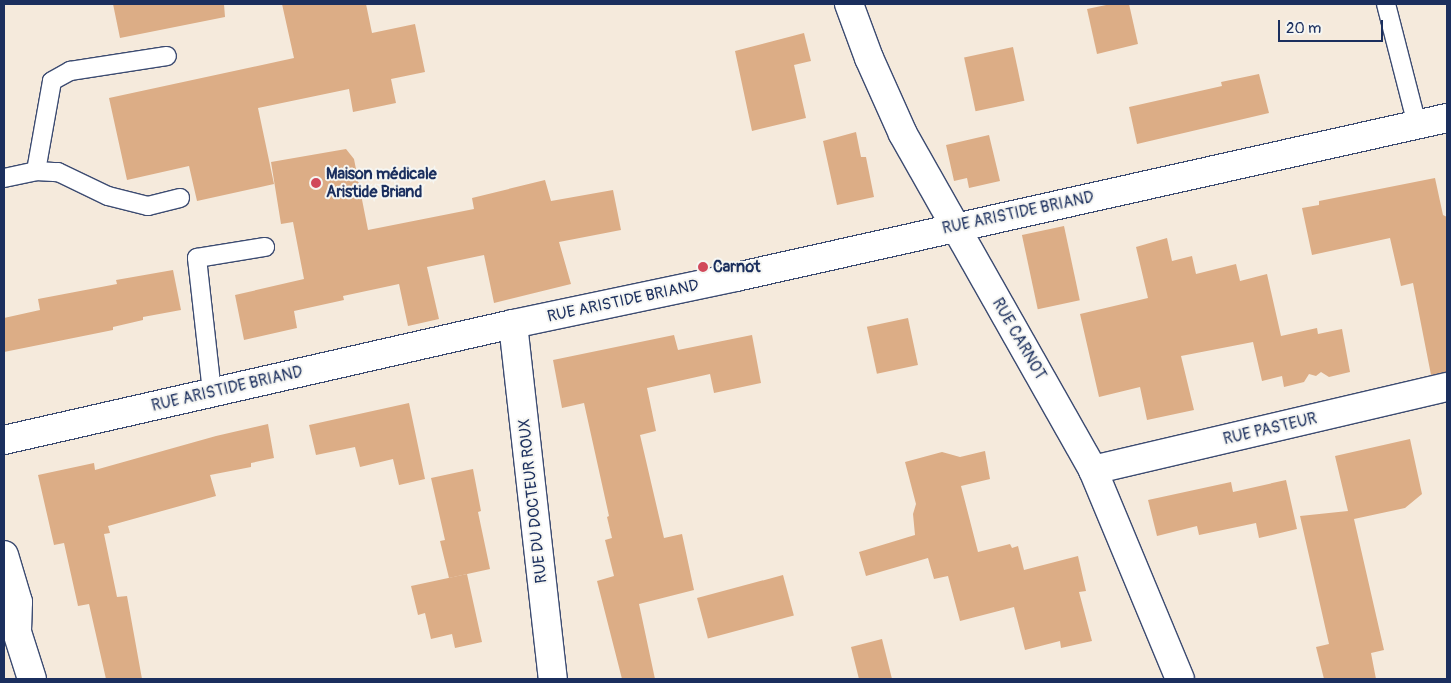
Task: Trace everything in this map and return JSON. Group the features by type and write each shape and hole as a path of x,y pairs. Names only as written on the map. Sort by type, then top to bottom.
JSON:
{"street":[{"name":"RUE CARNOT","path":"848,4 868,58 903,134 1093,470 1180,679"},
{"name":"RUE ARISTIDE BRIAND","path":"4,440 513,324 736,277 1447,118"},
{"name":"RUE DU DOCTEUR ROUX","path":"513,324 553,679"},
{"name":"RUE PASTEUR","path":"1093,470 1447,387"},
{"path":"4,555 18,602 17,632 32,679"}],"lane":[{"path":"1386,4 1417,125"},
{"path":"36,171 52,81 70,71 167,56"},
{"path":"4,178 36,171 58,172 108,196 148,206 180,198"},
{"path":"212,392 197,258 265,248"}],"building":[{"path":"113,4 224,4 225,17 120,38"},
{"path":"282,4 366,4 372,33 415,24 425,72 391,79 396,103 353,112 349,89 258,108 274,184 197,201 189,166 127,180 109,98 294,58"},
{"path":"1111,4 1129,4 1138,44 1097,54 1087,9"},
{"path":"804,33 811,61 794,65 806,118 752,131 735,51"},
{"path":"1013,47 1024,101 976,111 964,57"},
{"path":"1259,74 1269,113 1137,144 1129,107 1222,86 1221,82"},
{"path":"856,132 861,157 866,157 874,197 837,205 823,141"},
{"path":"989,135 1000,181 969,188 967,178 954,181 946,145"},
{"path":"346,149 354,159 368,230 474,209 472,198 545,180 551,201 613,190 621,230 559,242 571,284 494,303 484,255 427,267 439,319 408,326 399,284 343,296 344,300 294,311 297,328 244,340 235,295 304,279 293,222 281,224 271,162"},
{"path":"1435,178 1443,215 1447,217 1447,372 1431,375 1413,283 1401,286 1390,238 1312,255 1302,208 1319,205 1319,201"},
{"path":"1064,226 1080,300 1038,309 1022,235"},
{"path":"1167,238 1172,261 1192,256 1196,274 1236,264 1240,281 1267,274 1281,336 1317,328 1318,334 1342,329 1350,372 1329,377 1321,372 1316,376 1309,374 1304,382 1284,387 1282,376 1262,381 1253,342 1181,356 1194,410 1147,420 1140,387 1099,397 1080,314 1148,298 1136,247"},
{"path":"173,270 181,310 143,317 143,320 113,327 113,330 4,352 4,318 40,310 38,299 117,284 116,280"},
{"path":"908,318 918,365 877,374 867,327"},
{"path":"674,335 678,350 752,335 761,383 714,393 710,374 647,388 656,431 640,435 664,538 682,534 694,590 639,604 655,679 622,679 597,581 614,576 605,540 612,538 607,517 609,516 584,403 562,408 553,360"},
{"path":"409,403 425,479 399,485 393,459 360,467 355,447 316,455 309,425"},
{"path":"268,424 274,458 251,463 251,467 210,475 216,496 108,526 110,533 104,534 117,597 127,596 142,679 106,679 89,604 78,606 64,543 54,545 38,475 94,463 95,470 216,436"},
{"path":"1410,439 1422,494 1405,508 1354,519 1384,650 1371,653 1376,679 1324,679 1316,647 1329,644 1300,516 1348,511 1335,456"},
{"path":"985,451 990,479 961,486 978,552 1010,544 1012,548 1018,546 1024,570 1078,556 1086,591 1079,592 1092,641 1061,648 1060,641 1025,650 1014,607 960,621 948,576 934,579 928,558 866,576 859,552 915,535 913,514 916,504 905,462 942,452 960,457"},
{"path":"473,469 481,511 478,512 490,569 449,578 440,541 445,540 431,478"},
{"path":"1286,480 1297,529 1259,538 1256,523 1199,535 1197,526 1157,536 1148,500 1231,482 1233,492"},
{"path":"467,574 482,642 455,648 452,634 431,639 425,613 418,615 411,586"},
{"path":"783,575 794,616 708,639 697,598"},
{"path":"882,639 892,679 859,679 851,647"}],"place":[{"name":"Maison médicale Aristide Briand","path":"316,183"},
{"name":"Carnot","path":"703,267"}]}
